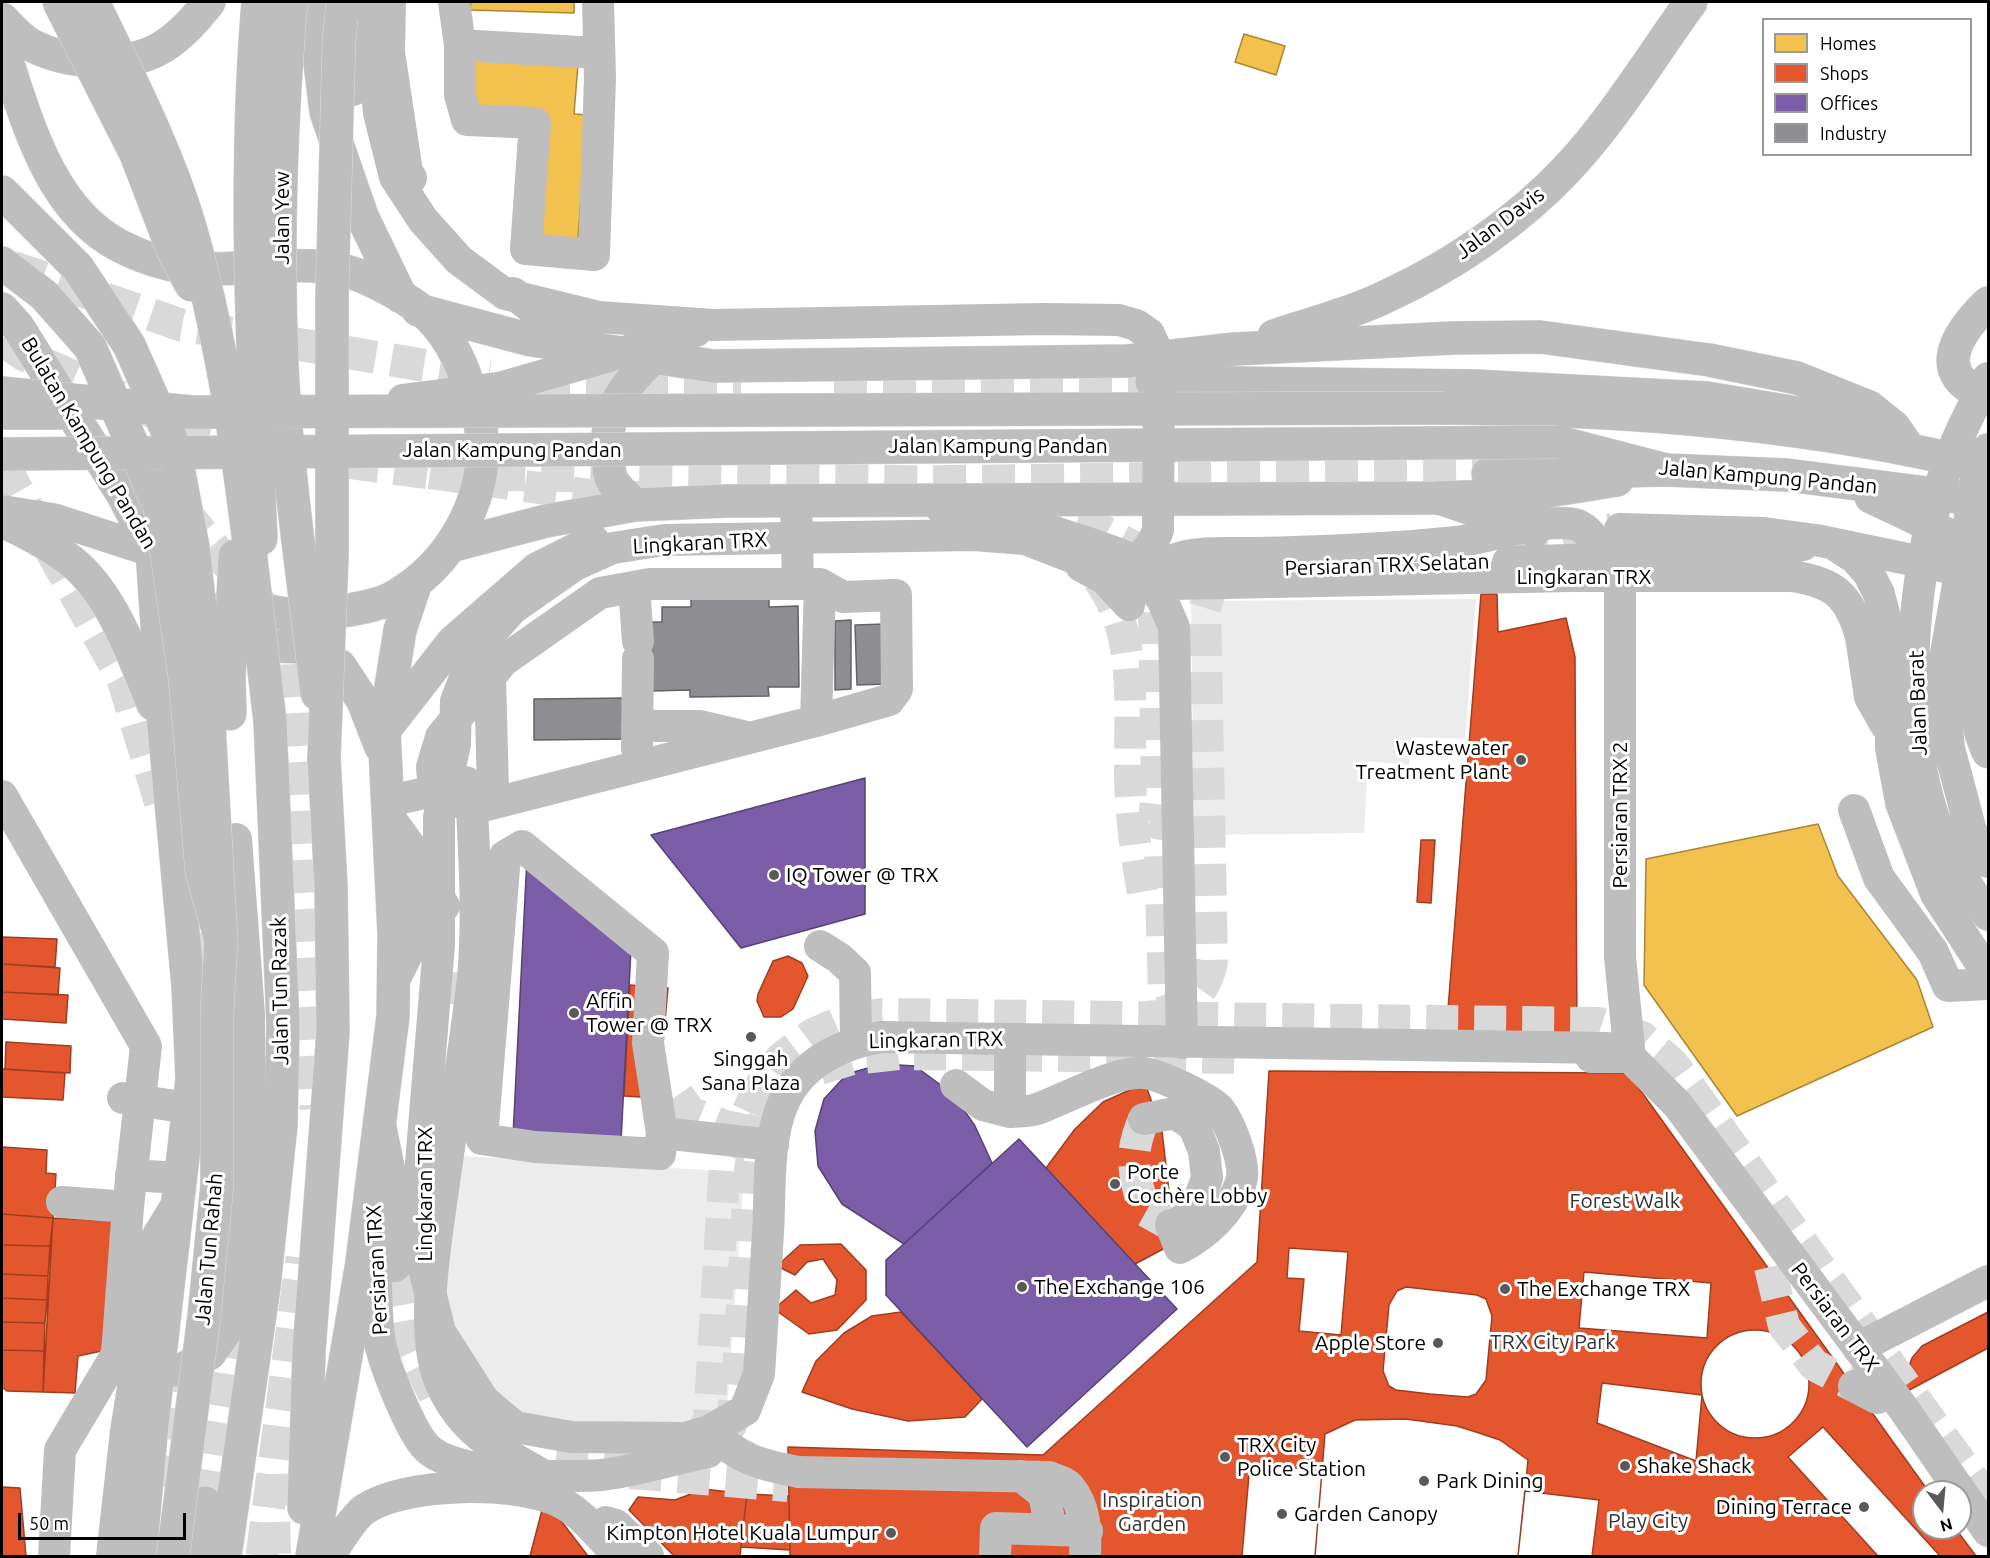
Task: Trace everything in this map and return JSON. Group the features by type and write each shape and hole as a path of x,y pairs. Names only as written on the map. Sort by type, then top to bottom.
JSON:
{"main road":[{"path":"59,2 136,154 172,249 214,326"},
{"path":"93,2 168,164 190,226 214,326 239,461 270,720"},
{"name":"Jalan Yew","path":"256,421 249,248 249,149 258,2"},
{"name":"Jalan Yew","path":"291,2 280,213 282,364 296,423"},
{"path":"321,2 318,47 326,112 362,216 410,304 531,340 714,366 1105,361 1235,349 1453,338 1540,338 1709,360 1797,378 1869,407 1894,428 1909,450"},
{"path":"324,758 332,557 332,296 343,2"},
{"name":"Jalan Davis","path":"1235,349 1389,296 1480,242 1531,204 1567,169 1593,138 1691,2"},
{"path":"2,19 32,46 69,59 109,62 158,50 200,9"},
{"name":"Bulatan Kampung Pandan","path":"2,46 26,117 54,183 90,224 120,246 155,260 190,268 324,266 367,278 435,322 456,354 466,377 481,429 482,460 470,513 450,546 415,585 385,601 353,609 290,615 214,599 152,551 123,495 18,327 2,309"},
{"path":"2,192 78,268 129,345 174,446 229,680"},
{"path":"2,210 78,268"},
{"path":"2,263 44,295 90,347 160,508 185,678 202,873 221,940"},
{"path":"1989,303 1966,325 1954,348 1956,372 1968,389 1989,396"},
{"path":"635,505 614,484 609,474 607,443 610,415 619,394 652,359"},
{"path":"1152,382 1475,386 1707,398 1863,424 1909,450"},
{"path":"2,393 191,412"},
{"name":"Jalan Kampung Pandan","path":"2,413 191,412 296,423 1444,408 1525,409 1703,422 1860,440 1909,450 1984,484"},
{"name":"Jalan Tun Razak","path":"225,1557 264,1287 281,1125 283,1025 256,421"},
{"path":"296,423 324,758 331,886 333,1032 309,1351 302,1557"},
{"name":"Jalan Kampung Pandan","path":"2,454 1558,442 1665,470 1984,484"},
{"path":"174,446 194,547 205,652 221,940"},
{"path":"221,940 236,839 229,680 239,461"},
{"path":"450,546 546,521 635,505 727,501 1437,498 1554,492 1665,470"},
{"path":"1488,474 1665,470"},
{"path":"1787,475 1871,496 1989,531"},
{"path":"1984,484 1970,676 1981,733 1989,752"},
{"path":"1871,496 1945,533 1970,548 1989,564"},
{"path":"384,742 453,642 537,569 603,536 727,501"},
{"path":"2,521 34,536 78,567 110,608 165,742"},
{"path":"140,1557 152,1424 192,1079 189,1002 165,742 152,551"},
{"path":"312,1557 360,1274 393,1016 389,809 384,742 400,630 415,585"},
{"path":"165,742 198,666 233,645 305,647 340,666 363,701 384,742"},
{"name":"Jalan Tun Rahah","path":"173,1557 217,1185 218,1013 221,940"},
{"path":"197,1557 205,1503"}],"street":[{"path":"347,177 358,2"},
{"path":"375,2 374,63 379,113 395,177 423,220 459,260 505,294 599,317 713,325 1044,319 1119,320 1136,325 1149,334 1156,349 1159,370 1158,530 1152,547 1138,559 1118,563 1094,560 1025,539"},
{"path":"390,2 389,52 406,171 453,238 518,298 559,330 608,352"},
{"path":"454,2 460,45 460,95 467,120 535,123 526,249 594,255 600,78 597,53 598,2"},
{"path":"460,45 597,53"},
{"path":"353,92 389,52"},
{"path":"296,423 499,388 713,325"},
{"name":"Jalan Barat","path":"1989,378 1965,421 1943,477 1931,529 1917,612 1914,675 1916,743 1929,804 1951,857 1989,915"},
{"name":"Jalan Barat","path":"1989,449 1984,484 1942,676 1949,748 1971,831 1989,862"},
{"path":"1437,498 1581,547 1650,555 1760,555 1824,542 1855,558 1869,574 1886,617 1891,641 1891,733 1901,803 1936,894 1989,974"},
{"path":"851,500 996,533 1069,558 1105,579 1165,589 1252,553 1447,542 1549,525 1575,524 1589,533 1598,544 1592,566 1572,576"},
{"path":"796,501 809,584 816,721"},
{"path":"2,511 53,519 152,551"},
{"path":"1620,529 1764,533 1824,542 1946,567 1989,588"},
{"name":"Lingkaran TRX","path":"1610,1054 881,1037 856,1042 831,1053 807,1070 793,1086 782,1105 773,1145 759,1374 745,1410 709,1431 685,1438 571,1437 516,1427 484,1401 440,1332 423,1264 420,1175 439,945 439,817 455,744 456,701 468,670 487,637 512,609 575,565 613,549 664,540 973,535 1025,539 1116,574 1165,589 1572,576 1791,576 1814,579 1833,587 1846,600 1856,619 1870,697 1891,733"},
{"path":"1620,572 1625,563 1650,555"},
{"name":"Persiaran TRX Selatan","path":"1165,589 1598,559 1611,564 1620,572"},
{"name":"Persiaran TRX 2","path":"1610,1054 1620,957 1620,572"},
{"path":"434,791 432,767 441,737 503,661 600,593 650,584 809,584 843,597 896,595 897,689 889,700 816,721 483,806 457,802 434,791 389,809 455,928 455,957"},
{"path":"634,587 638,650 637,766"},
{"path":"1165,589 1182,1043"},
{"path":"490,677 493,790 496,802"},
{"path":"637,726 700,726 750,738"},
{"path":"455,744 472,810 476,878 473,976 432,1261 430,1336 441,1384 467,1426 506,1455 545,1476"},
{"path":"2,796 146,1046 128,1207 117,1354 60,1450 54,1557"},
{"path":"1854,810 1879,878 1933,951 1948,986 1989,984"},
{"path":"178,1371 210,1354 231,1324 250,1113 249,1014 236,839"},
{"path":"522,846 653,953 648,1043 662,1133 660,1154 482,1139 505,856 522,846"},
{"path":"393,980 418,933 417,856"},
{"path":"1933,951 1936,894"},
{"path":"820,946 839,958 855,973 856,1042"},
{"path":"189,1002 204,1043"},
{"path":"1010,1040 1010,1112"},
{"name":"Persiaran TRX","path":"1610,1054 1678,1105 1904,1408 1989,1531"},
{"path":"956,1085 983,1105 1010,1112 1035,1110 1100,1083 1142,1073 1160,1076 1218,1109 1238,1148 1242,1180 1227,1209 1201,1236 1180,1248 1172,1226 1195,1210 1207,1178 1204,1151 1194,1126 1175,1113 1144,1119"},
{"path":"140,1098 188,1108"},
{"name":"Persiaran TRX","path":"1678,1105 1765,1255 1866,1392 1937,1480"},
{"path":"380,1122 395,1198 395,1274"},
{"path":"662,1133 773,1145"},
{"path":"112,1557 126,1431 157,1237 180,1189 133,1163"},
{"path":"234,1170 238,1228"},
{"name":"Persiaran TRX","path":"373,1176 379,1339 411,1425 426,1448 450,1460 484,1469 545,1476 603,1474 708,1452 661,1474 607,1492 569,1508"},
{"path":"62,1202 128,1207"},
{"path":"1858,1348 1989,1281"},
{"path":"430,1336 455,1383 475,1412"},
{"path":"709,1431 733,1452 761,1466 799,1472 1049,1477 1069,1486 1080,1507 1086,1544 1043,1529 996,1528 995,1557"},
{"path":"1021,1476 1044,1494 1048,1514 1043,1529"},
{"path":"329,1557 364,1509 408,1492 472,1487 526,1491 616,1525 648,1557"},
{"path":"569,1508 619,1557"},
{"path":"1972,1529 1989,1554"}],"shaded area":[{"path":"1476,599 1465,739 1411,737 1409,765 1368,761 1364,833 1194,835 1191,601"},
{"path":"462,1156 724,1171 743,1191 727,1408 697,1426 524,1420 475,1375 443,1320 440,1263"}],"building: Homes":[{"path":"471,2 574,2 574,13 470,10"},
{"path":"1244,34 1285,46 1276,75 1235,62"},
{"path":"473,57 578,64 574,114 587,115 578,239 533,236 542,111 469,106"},
{"path":"1818,824 1838,876 1917,980 1933,1027 1737,1116 1644,985 1646,859"},
{"name":"Kimpton Hotel Kuala Lumpur","path":"792,1486 989,1486 990,1556 792,1556"}],"building: Shops":[{"name":"Wastewater Treatment Plant","path":"1481,594 1497,594 1498,632 1566,618 1575,657 1577,1036 1446,1034"},
{"path":"1421,840 1435,840 1431,903 1417,902"},
{"path":"2,937 57,939 55,967 2,964"},
{"path":"788,956 802,963 808,976 793,1009 781,1017 764,1017 757,1001 758,994 773,961"},
{"path":"2,964 60,968 58,995 2,992"},
{"path":"630,985 668,988 658,1098 624,1096"},
{"path":"2,992 68,995 66,1023 2,1019"},
{"path":"6,1042 71,1046 70,1073 5,1069"},
{"path":"2,1069 65,1073 63,1100 2,1097"},
{"name":"TRX City Park","path":"1269,1071 1628,1073 1920,1480 1912,1480 1912,1540 1964,1540 1976,1556 790,1556 788,1447 1043,1455 1257,1262"},
{"name":"Porte Cochère Lobby","path":"1145,1083 1162,1131 1170,1200 1167,1247 1135,1264 1046,1168 1075,1129 1103,1102"},
{"path":"2,1147 47,1150 46,1173 56,1174 53,1218 2,1214"},
{"path":"2,1214 53,1218 50,1246 2,1245"},
{"path":"53,1218 117,1221 111,1349 78,1356 75,1393 43,1392"},
{"path":"841,1244 866,1270 866,1300 837,1330 809,1334 774,1309 796,1290 811,1303 835,1295 837,1280 823,1259 807,1262 795,1275 777,1266 800,1245"},
{"path":"2,1245 50,1246 48,1276 2,1274"},
{"path":"1289,1248 1348,1252 1341,1335 1299,1331 1304,1279 1287,1278"},
{"path":"1584,1272 1711,1283 1707,1338 1579,1328"},
{"path":"2,1274 48,1276 47,1300 2,1298"},
{"path":"1406,1287 1477,1295 1486,1299 1492,1316 1486,1380 1476,1394 1468,1397 1430,1394 1396,1390 1389,1386 1383,1371 1389,1305 1397,1291"},
{"path":"2,1298 47,1300 45,1323 2,1322"},
{"path":"901,1312 982,1399 965,1417 908,1421 852,1409 802,1392 816,1361 844,1333 872,1316"},
{"path":"1988,1312 1988,1348 1870,1411 1860,1398 1907,1372 1912,1358 1922,1346"},
{"path":"2,1322 45,1323 44,1351 2,1350"},
{"path":"1755,1330 1776,1334 1793,1346 1805,1363 1809,1384 1805,1405 1793,1422 1776,1434 1755,1438 1734,1434 1717,1422 1705,1405 1701,1384 1705,1363 1717,1346 1734,1334"},
{"path":"2,1350 44,1351 43,1392 7,1391 2,1387"},
{"path":"1602,1383 1702,1395 1696,1461 1597,1423"},
{"name":"Park Dining","path":"1406,1419 1457,1426 1500,1440 1528,1460 1518,1556 1315,1556 1325,1434 1355,1420"},
{"name":"Dining Terrace","path":"1823,1427 1912,1525 1912,1540 1925,1540 1940,1556 1878,1556 1788,1457"},
{"name":"Garden Canopy","path":"1250,1463 1322,1471 1315,1556 1242,1556"},
{"path":"2,1487 20,1488 26,1556 2,1556"},
{"path":"704,1489 747,1494 740,1556 674,1556 629,1510 638,1497 675,1500"},
{"path":"1525,1491 1599,1500 1592,1556 1518,1556"},
{"path":"747,1494 789,1496 790,1550 741,1547"},
{"path":"542,1510 555,1513 588,1556 530,1556"}],"building: Offices":[{"name":"IQ Tower @ TRX","path":"865,778 865,914 741,948 651,835"},
{"name":"Affin Tower @ TRX","path":"527,858 631,949 621,1141 513,1136"},
{"path":"882,1064 915,1066 953,1094 975,1126 992,1163 904,1244 842,1204 818,1166 815,1131 824,1099 847,1074"},
{"name":"The Exchange 106","path":"1019,1139 1177,1309 1027,1447 886,1295 886,1260"}],"building: Industry":[{"path":"691,598 769,598 769,607 798,606 799,687 768,687 769,696 690,697 690,690 652,691 629,641 651,622 662,622 662,607 691,607"},
{"path":"851,620 851,689 835,690 835,621"},
{"path":"885,624 887,684 857,685 855,625"},
{"path":"629,698 629,739 534,740 534,699"}],"tunnel":[{"path":"12,267 181,325 489,376"},
{"path":"2,340 26,356 199,432 260,446"},
{"path":"537,381 741,380"},
{"path":"834,380 1152,382"},
{"path":"346,462 430,473 921,482 1488,474"},
{"path":"2,463 123,679 165,817"},
{"path":"430,473 597,496 639,497"},
{"path":"181,508 291,640 316,1109"},
{"path":"1030,513 1092,525 1146,553"},
{"path":"1516,549 1548,547 1584,535 1613,529"},
{"path":"1160,1013 1180,1006 1195,996 1201,990 1212,962 1205,608 1212,586 1234,569"},
{"path":"1098,579 1112,603 1122,629 1127,657 1130,685 1132,813 1145,905"},
{"path":"1154,612 1157,790 1154,821"},
{"path":"1165,1032 1160,850 1172,795"},
{"path":"186,886 231,1033 241,1091"},
{"path":"451,1004 455,957"},
{"path":"557,1448 639,1456 691,1444 709,1422 725,1162 757,1091 781,1058 813,1034 848,1019 882,1014 1599,1023 1642,1037 1673,1064 1988,1500"},
{"path":"820,1069 852,1059 900,1054 1245,1058"},
{"path":"678,1095 690,1112 725,1126 758,1133"},
{"path":"726,1431 731,1425 738,1373 750,1170 754,1144 764,1119"},
{"path":"1144,1119 1134,1154 1135,1175 1140,1197 1144,1210 1171,1225"},
{"path":"262,1556 302,1258"},
{"path":"1770,1267 1784,1326 1814,1365 1854,1386"},
{"path":"395,1274 407,1339 438,1403"},
{"path":"205,1503 236,1312"},
{"path":"162,1487 170,1410 178,1371"},
{"path":"630,1473 788,1486"},
{"path":"273,1474 275,1556"}],"place":[{"name":"Wastewater Treatment Plant","path":"1521,760"},
{"name":"IQ Tower @ TRX","path":"774,875"},
{"name":"Affin Tower @ TRX","path":"574,1013"},
{"name":"Singgah Sana Plaza","path":"751,1037"},
{"name":"Porte Cochère Lobby","path":"1115,1184"},
{"name":"The Exchange 106","path":"1022,1287"},
{"name":"The Exchange TRX","path":"1505,1289"},
{"name":"Apple Store","path":"1438,1343"},
{"name":"TRX City Police Station","path":"1225,1457"},
{"name":"Shake Shack","path":"1625,1466"},
{"name":"Park Dining","path":"1424,1481"},
{"name":"Dining Terrace","path":"1864,1507"},
{"name":"Garden Canopy","path":"1282,1514"},
{"name":"Kimpton Hotel Kuala Lumpur","path":"891,1533"}],"park label":[{"name":"Forest Walk","path":"1625,1201"},
{"name":"Inspiration Garden","path":"1152,1512"},
{"name":"Play City","path":"1648,1521"}]}
